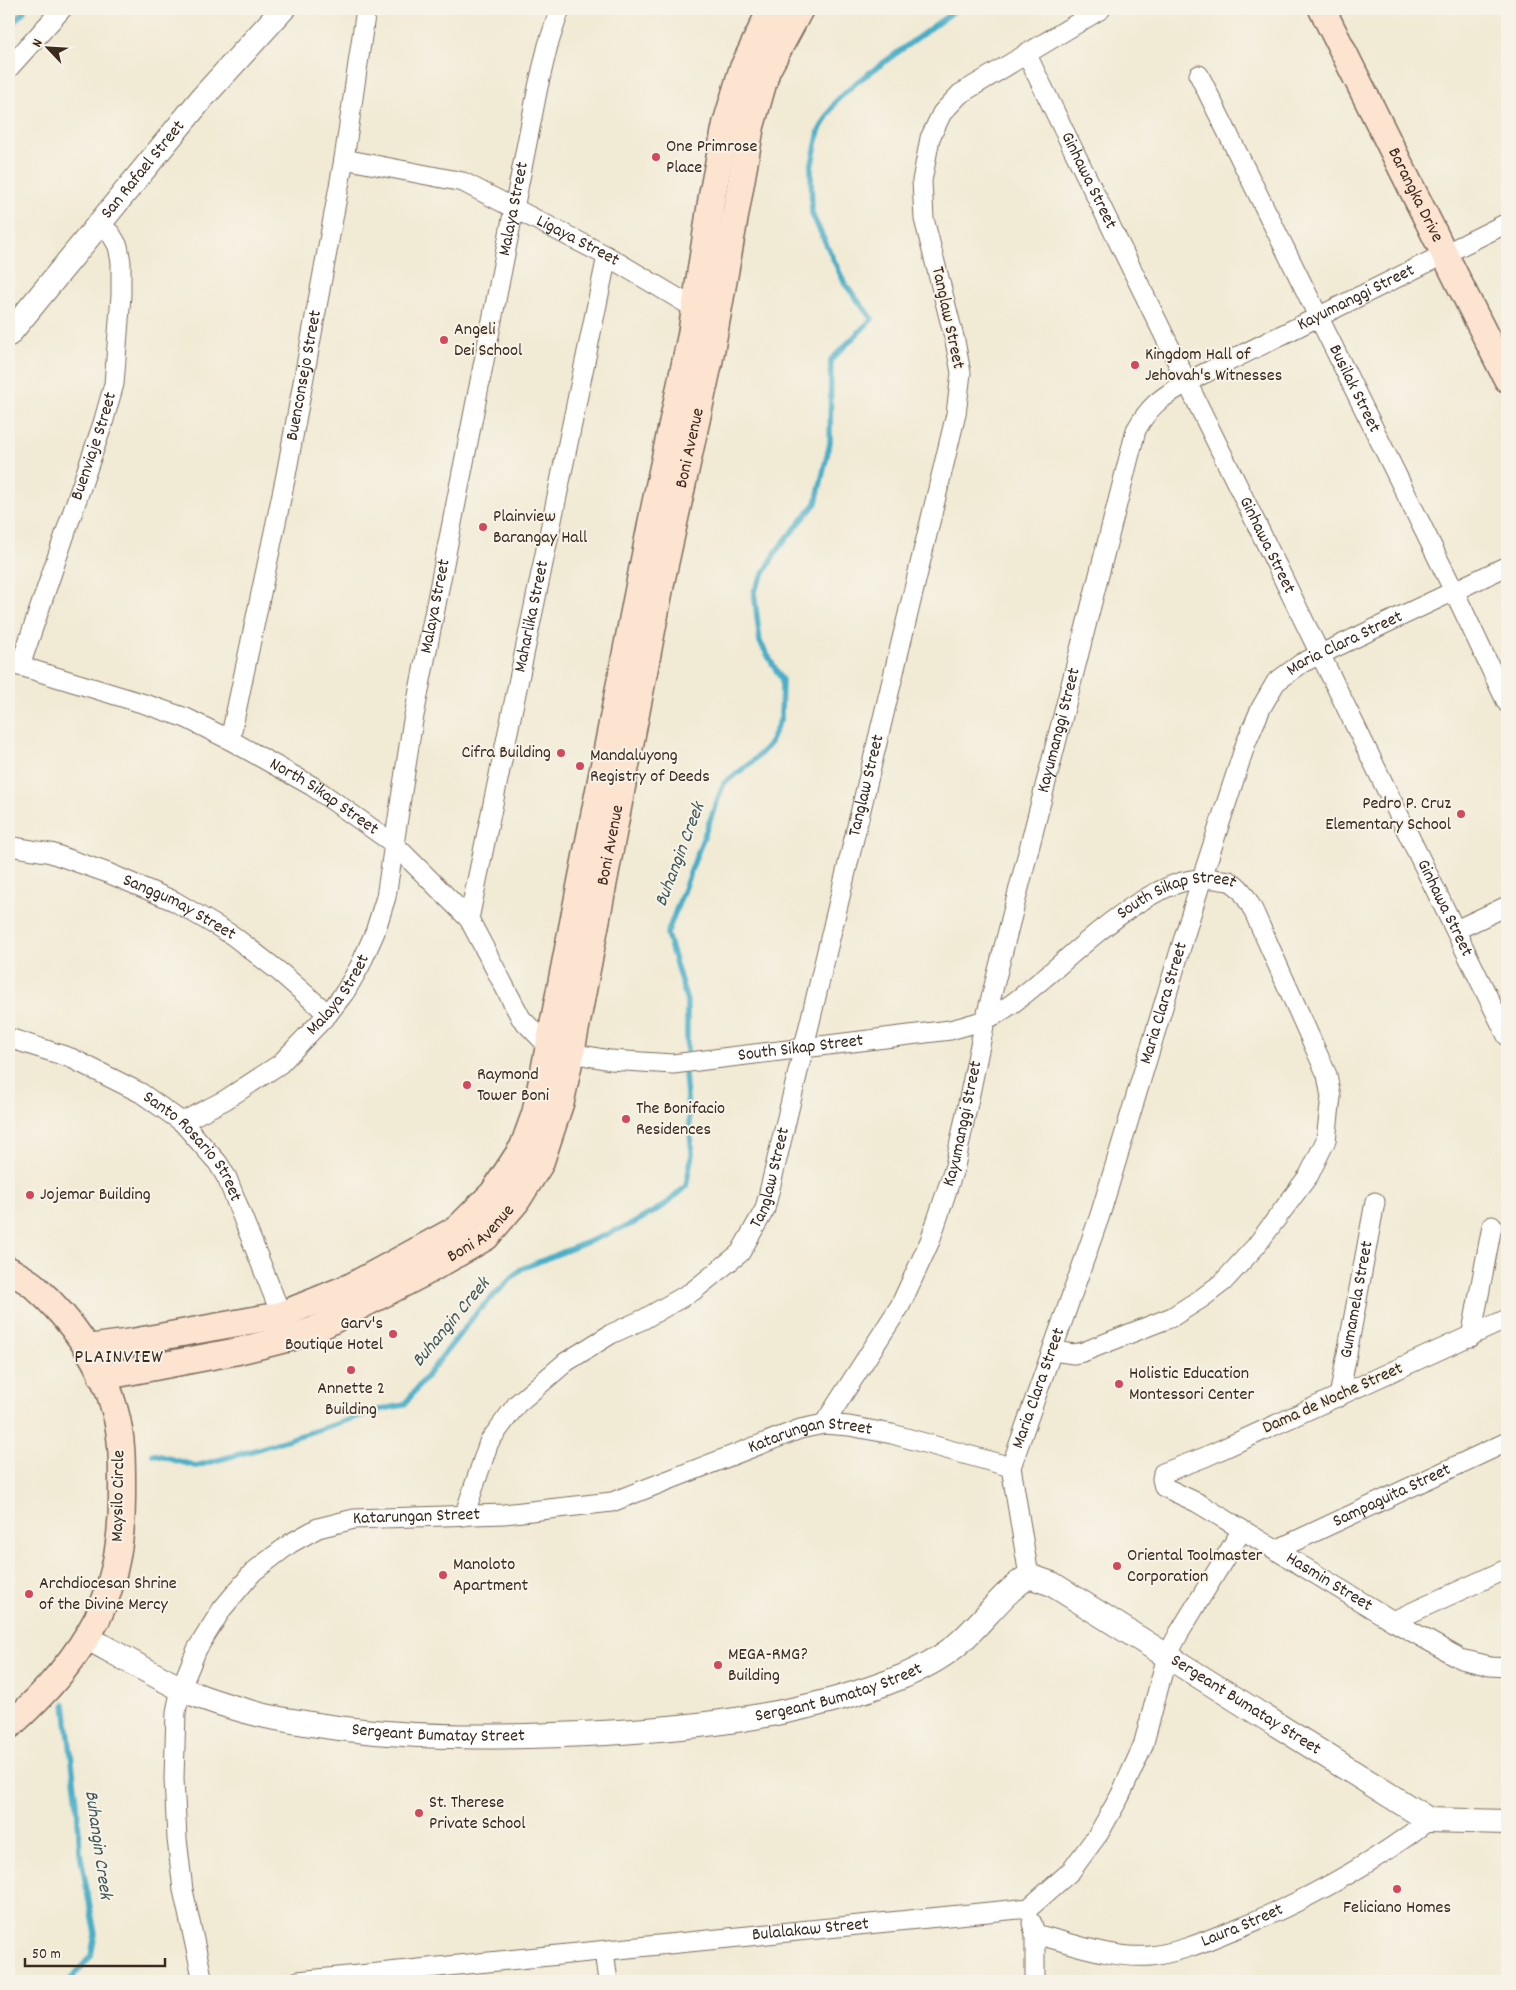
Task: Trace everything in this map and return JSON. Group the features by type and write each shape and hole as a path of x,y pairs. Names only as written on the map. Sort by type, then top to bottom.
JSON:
{"main road":[{"name":"Boni Avenue","path":"87,1348 285,1327 314,1330 424,1273 486,1237 516,1202 540,1164 558,1108 560,1050 709,363 707,311 712,196 726,124 742,70 771,9"},
{"name":"Boni Avenue","path":"707,311 750,126 767,70 800,9"},
{"name":"Barangka Drive","path":"1322,9 1507,380"},
{"name":"Maysilo Circle","path":"9,1270 34,1286 73,1328 87,1348 102,1377 116,1413 120,1439 122,1515 114,1574 98,1617 86,1638 40,1699 9,1726"},
{"name":"Boni Avenue","path":"102,1377 238,1351 285,1327"}],"street":[{"path":"9,68 62,9"},
{"name":"San Rafael Street","path":"9,334 203,97 283,9"},
{"name":"Buenconsejo Street","path":"230,740 286,475 344,159 366,9"},
{"name":"Malaya Street","path":"182,1122 225,1100 280,1064 328,1014 345,992 375,932 386,897 412,726 515,207 548,45 560,9"},
{"name":"Tanglaw Street","path":"464,1516 489,1442 516,1404 566,1362 611,1334 644,1319 693,1291 740,1253 765,1209 956,414 961,373 955,341 924,219 922,181 930,138 942,113 960,94 1102,9"},
{"name":"Ginhawa Street","path":"1026,53 1507,1036"},
{"name":"Busilak Street","path":"1199,75 1454,591 1507,703"},
{"name":"Ligaya Street","path":"344,159 463,182 515,207 707,311"},
{"name":"Kayumanggi Street","path":"824,1424 900,1306 930,1241 955,1166 985,1021 1136,430 1145,413 1158,400 1187,382 1507,223"},
{"name":"Buenviaje Street","path":"14,666 103,424 114,384 121,295 121,262 118,246 111,234 100,224"},
{"name":"Maharlika Street","path":"469,919 607,256"},
{"name":"Maria Clara Street","path":"1029,1576 1011,1467 1100,1215 1202,878 1246,743 1261,708 1276,682 1302,663 1507,566"},
{"name":"North Sikap Street","path":"14,666 186,718 230,740 312,786 394,844 469,919 521,1018 560,1050"},
{"name":"Sanggumay Street","path":"9,846 51,853 108,873 174,900 232,935 281,973 328,1014"},
{"name":"South Sikap Street","path":"560,1050 610,1060 673,1064 950,1030 985,1021 1003,1010 1025,994 1116,917 1138,902 1186,881 1202,878 1229,881 1242,890 1253,910 1327,1075 1331,1097 1326,1140 1309,1175 1256,1246 1223,1282 1172,1317 1083,1352 1074,1354 1053,1351"},
{"path":"1456,930 1507,906"},
{"name":"Santo Rosario Street","path":"9,1038 71,1058 141,1093 182,1122 218,1163 228,1178 285,1327"},
{"name":"Gumamela Street","path":"1339,1397 1375,1202"},
{"path":"1471,1337 1492,1226"},
{"name":"Dama de Noche Street","path":"1162,1479 1164,1473 1339,1397 1507,1320"},
{"name":"Katarungan Street","path":"203,1981 183,1890 177,1839 176,1712 181,1688 197,1649 222,1609 253,1572 292,1543 318,1528 354,1519 504,1514 612,1502 800,1429 824,1424 849,1426 892,1434 1011,1467"},
{"name":"Sampaguita Street","path":"1276,1550 1507,1442"},
{"name":"Hasmin Street","path":"1162,1479 1164,1487 1198,1504 1392,1621 1461,1659 1490,1666 1507,1667"},
{"path":"1035,1981 1035,1934 1029,1908 1071,1871 1099,1833 1120,1796 1142,1746 1167,1656 1242,1530"},
{"path":"1392,1621 1507,1569"},
{"name":"Sergeant Bumatay Street","path":"86,1638 181,1688 223,1704 264,1716 360,1732 425,1736 474,1737 611,1734 735,1719 832,1700 912,1672 936,1660 959,1643 1013,1587 1029,1576 1052,1584 1429,1820"},
{"path":"1429,1820 1507,1822"},
{"name":"Laura Street","path":"1035,1934 1088,1948 1126,1955 1150,1956 1182,1950 1268,1917 1389,1850 1429,1820"},
{"name":"Bulalakaw Street","path":"298,1981 425,1975 604,1951 1029,1908"},
{"path":"604,1951 608,1981"}],"waterway":[{"name":"Buhangin Creek","path":"687,1051 687,1001 667,934 724,783 752,762 769,745 781,718 782,680 760,642 754,591 777,550 816,503 830,443 831,360 872,319 845,284 812,214 811,168 819,131 836,101 857,82 957,9"},
{"path":"9,27 24,11"},
{"name":"Buhangin Creek","path":"153,1454 196,1466 255,1450 382,1409 404,1405 478,1311 521,1269 632,1224 665,1205 686,1186 692,1154 685,1074"},
{"name":"Buhangin Creek","path":"65,1704 77,1803 80,1852 95,1934 91,1956 69,1981"}],"place":[{"name":"One Primrose Place","path":"656,157"},
{"name":"Angeli Dei School","path":"444,340"},
{"name":"Kingdom Hall of Jehovah's Witnesses","path":"1135,365"},
{"name":"Plainview Barangay Hall","path":"483,527"},
{"name":"Cifra Building","path":"561,753"},
{"name":"Mandaluyong Registry of Deeds","path":"580,766"},
{"name":"Pedro P. Cruz Elementary School","path":"1461,814"},
{"name":"Raymond Tower Boni","path":"467,1085"},
{"name":"The Bonifacio Residences","path":"626,1119"},
{"name":"Jojemar Building","path":"30,1195"},
{"name":"Garv's Boutique Hotel","path":"393,1334"},
{"name":"Annette 2 Building","path":"351,1370"},
{"name":"Holistic Education Montessori Center","path":"1119,1384"},
{"name":"Oriental Toolmaster Corporation","path":"1117,1566"},
{"name":"Manoloto Apartment","path":"443,1575"},
{"name":"Archdiocesan Shrine of the Divine Mercy","path":"29,1594"},
{"name":"MEGA-RMG? Building","path":"718,1665"},
{"name":"St. Therese Private School","path":"419,1813"},
{"name":"Feliciano Homes","path":"1397,1889"}],"district":[{"name":"PLAINVIEW","path":"119,1358"}]}
